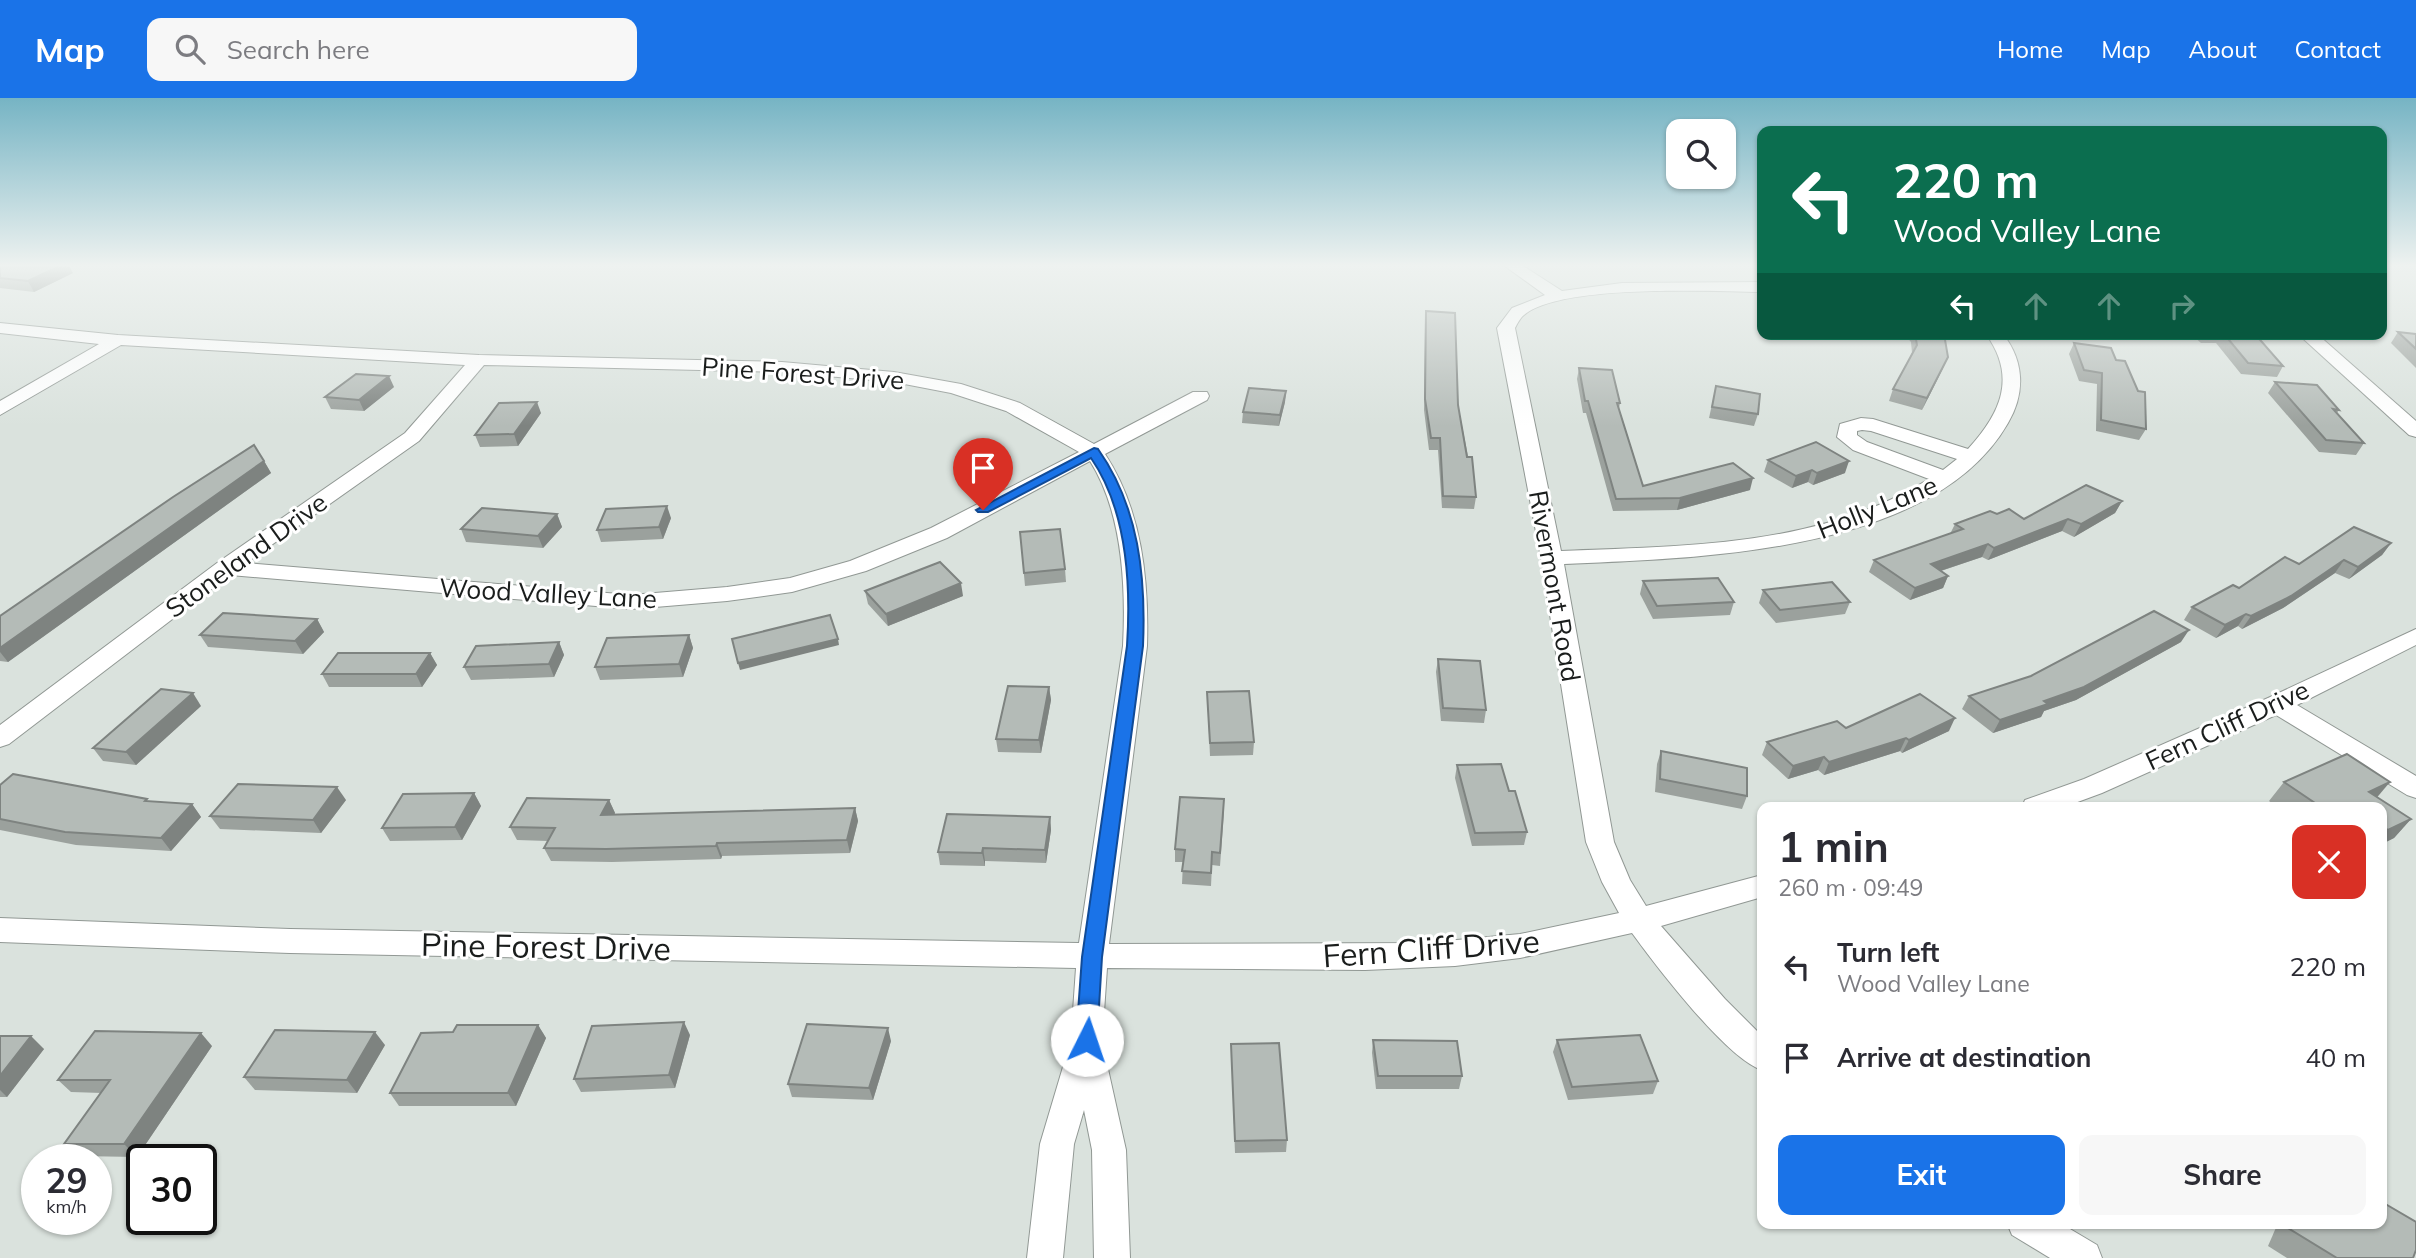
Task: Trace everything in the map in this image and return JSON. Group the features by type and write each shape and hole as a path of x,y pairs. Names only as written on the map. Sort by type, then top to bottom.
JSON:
{"street":[{"name":"Rivermont Road","path":"1510,318 1506,328 1552,558 1600,842 1610,871 1637,920 1731,1030 1757,1052"},
{"name":"Pine Forest Drive","path":"0,328 118,340 479,360 782,367 923,382 955,388 1013,407 1094,452"},
{"path":"0,409 118,340"},
{"name":"Holly Lane","path":"1552,558 1710,551 1785,541 1853,523 1911,498 1947,479 1993,434 2008,405 2011,392 2012,368 1999,340"},
{"path":"2313,340 2416,431"},
{"name":"Stoneland Drive","path":"0,738 225,568 412,437 479,360"},
{"name":"Wood Valley Lane","path":"225,568 631,602 727,594 792,585 825,577 939,533 1200,396"},
{"path":"1947,479 1860,446 1847,437 1847,428 1861,424 1873,425 1972,457"},
{"path":"1045,1258 1057,1144 1087,1040 1092,957 1130,695 1137,602 1130,539 1107,472 1094,452"},
{"name":"Fern Cliff Drive","path":"2049,802 2093,786 2277,704 2416,636"},
{"path":"2277,704 2416,788"},
{"name":"Fern Cliff Drive","path":"1092,957 1377,957 1483,951 1548,941 1757,887"},
{"name":"Pine Forest Drive","path":"0,930 235,941 1092,957"},
{"path":"1087,1040 1109,1150 1112,1258"},
{"path":"2035,1229 2084,1258"}],"building":[{"path":"1426,318 1455,318 1458,405 1467,457 1472,457 1476,497 1443,496 1440,438 1431,438 1425,399"},
{"path":"2398,332 2416,334 2416,349"},
{"path":"1916,340 1945,340 1948,357 1927,398 1893,389 1917,345"},
{"path":"2229,340 2260,340 2283,366 2248,363"},
{"path":"2074,343 2111,348 2116,360 2125,361 2138,391 2145,392 2146,429 2101,420 2102,373 2084,370"},
{"path":"1579,368 1612,370 1620,403 1617,403 1643,486 1733,463 1753,478 1680,498 1616,499 1588,401 1585,401"},
{"path":"356,374 389,376 359,400 325,397"},
{"path":"2275,382 2317,385 2339,410 2333,409 2364,443 2326,440"},
{"path":"1716,386 1760,394 1758,414 1712,407"},
{"path":"1249,388 1286,391 1280,415 1243,412"},
{"path":"537,402 514,434 475,435 499,403"},
{"path":"1816,442 1849,461 1817,473 1812,470 1796,476 1768,460"},
{"path":"254,445 264,461 0,648 0,616"},
{"path":"2086,485 2122,501 2081,524 2068,519 1994,548 1988,544 1931,564 1948,576 1915,588 1874,560 1963,529 1955,524 1990,511 1997,514 2009,509 2024,519"},
{"path":"667,506 659,527 597,530 606,509"},
{"path":"482,508 557,514 538,536 461,529"},
{"path":"2354,527 2391,543 2358,567 2344,560 2291,596 2251,616 2246,614 2225,625 2192,607 2233,585 2239,588 2285,557 2299,564"},
{"path":"1060,529 1065,569 1024,573 1020,532"},
{"path":"940,562 961,583 886,614 865,591"},
{"path":"1718,578 1734,602 1657,606 1643,581"},
{"path":"1832,582 1850,602 1780,610 1763,590"},
{"path":"2154,611 2189,630 2084,687 2044,701 2048,704 2000,720 1969,696 2031,676"},
{"path":"223,613 317,619 295,641 200,635"},
{"path":"830,615 838,639 738,663 732,639"},
{"path":"689,635 679,664 595,667 607,638"},
{"path":"559,642 549,664 464,667 476,646"},
{"path":"338,653 430,653 416,674 322,674"},
{"path":"1438,659 1480,661 1486,710 1443,708"},
{"path":"1008,686 1049,687 1039,740 996,739"},
{"path":"161,689 193,693 126,752 93,748"},
{"path":"1249,691 1254,742 1210,743 1207,692"},
{"path":"1920,694 1955,718 1909,740 1906,738 1829,762 1824,757 1793,766 1767,742 1837,721 1846,728"},
{"path":"1661,751 1747,768 1747,796 1660,779"},
{"path":"2347,754 2390,782 2369,792 2385,802 2314,802 2284,782"},
{"path":"1501,764 1509,791 1515,791 1527,832 1475,833 1457,765"},
{"path":"13,774 147,799 145,801 192,804 161,838 65,832 0,819 0,785"},
{"path":"238,784 337,787 313,820 210,816"},
{"path":"474,793 455,827 382,828 403,794"},
{"path":"1180,797 1224,799 1220,853 1212,852 1211,873 1182,871 1185,850 1175,849"},
{"path":"527,798 609,800 601,815 855,808 847,840 606,849 544,848 555,828 510,827"},
{"path":"2387,804 2411,819 2387,829"},
{"path":"947,814 1050,817 1045,850 983,848 982,853 938,852"},
{"path":"684,1022 669,1075 574,1079 592,1026"},
{"path":"807,1024 888,1028 869,1088 788,1084"},
{"path":"457,1025 538,1025 508,1093 390,1093 421,1033 453,1032"},
{"path":"275,1030 375,1032 347,1080 244,1077"},
{"path":"95,1031 201,1033 124,1144 64,1144 110,1080 58,1080"},
{"path":"1640,1035 1658,1081 1572,1087 1557,1040"},
{"path":"0,1036 31,1036 0,1076"},
{"path":"1373,1040 1457,1041 1462,1076 1378,1076"},
{"path":"1279,1043 1287,1140 1235,1141 1231,1044"},
{"path":"2387,1205 2416,1222 2416,1250 2413,1258 2337,1258 2290,1229 2387,1229"}],"route":[{"path":"983,510 1094,452 1113,486 1130,539 1137,602 1135,646 1092,957 1087,1040"}]}
